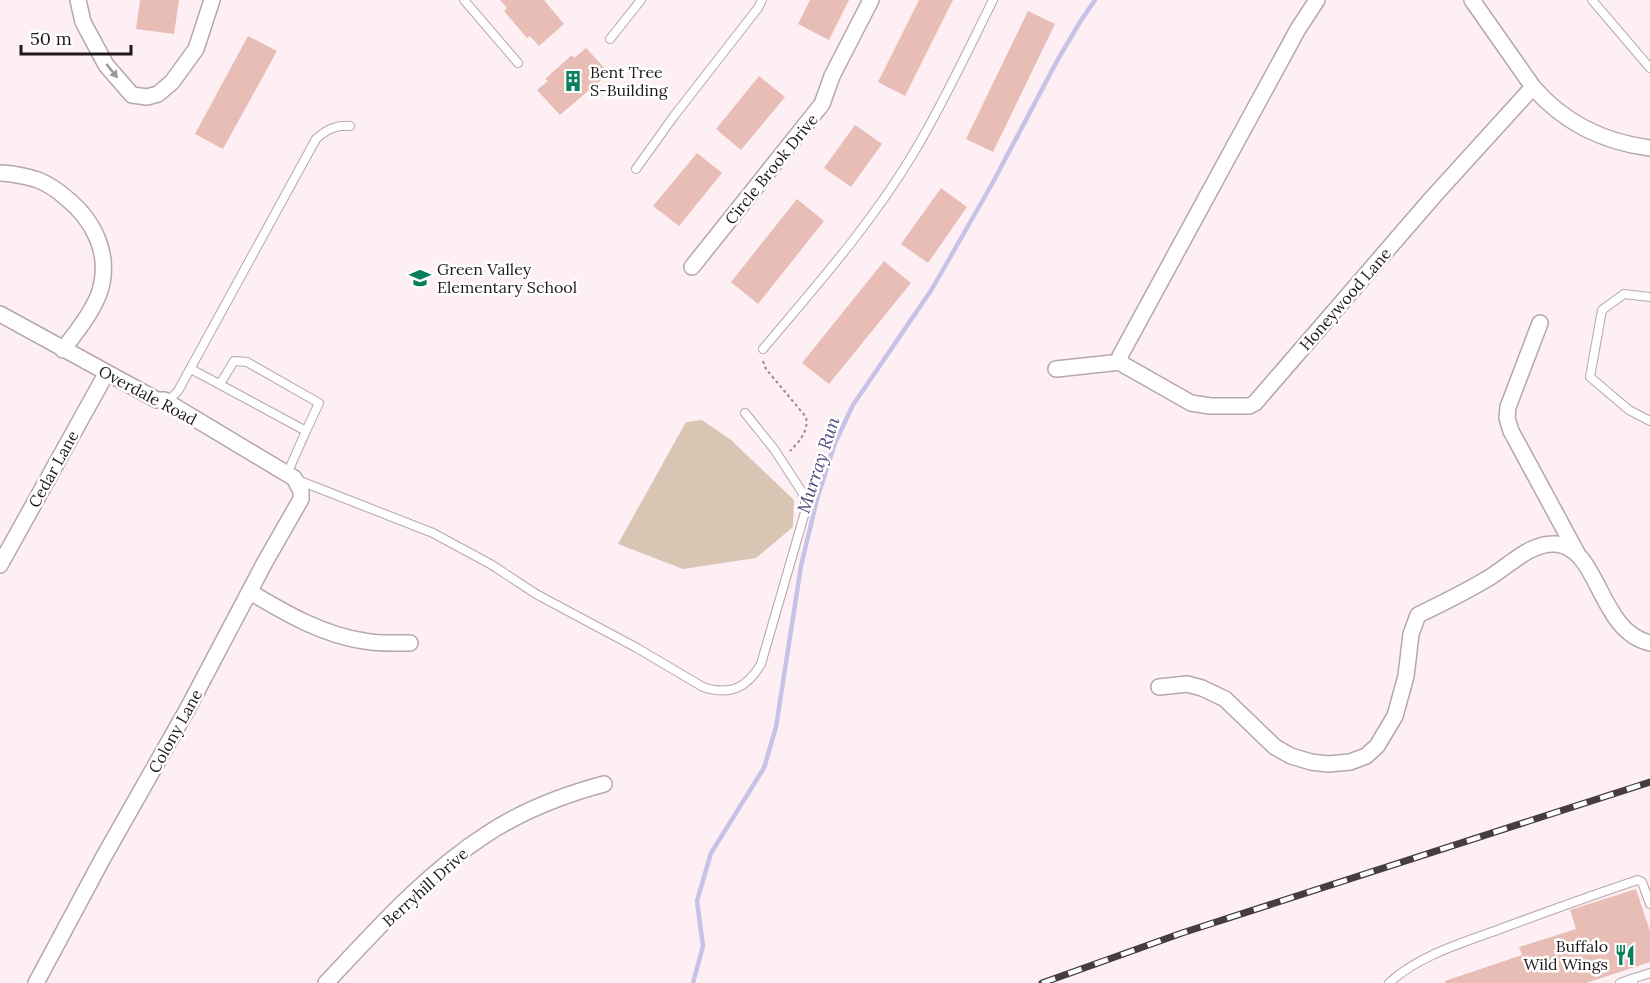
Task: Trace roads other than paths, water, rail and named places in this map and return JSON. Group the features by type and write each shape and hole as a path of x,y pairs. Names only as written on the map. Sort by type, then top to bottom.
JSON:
{"street":[{"path":"78,0 83,22 106,64 132,95 147,97 158,94 172,82 196,49 212,0"},
{"name":"Circle Brook Drive","path":"692,267 822,104 832,76 871,0"},
{"path":"1056,369 1121,362 1120,356 1233,146 1298,28 1317,0"},
{"path":"1472,0 1533,87 1562,115 1585,130 1605,138 1650,148"},
{"name":"Honeywood Lane","path":"1121,362 1191,404 1249,406 1255,402 1433,197 1533,87"},
{"path":"2,173 20,175 56,189 83,213 101,244 103,274 100,291 63,350"},
{"name":"Overdale Road","path":"0,314 106,374 157,400 164,400 290,476"},
{"path":"1540,323 1508,407 1507,417 1511,431 1576,552 1589,570 1618,622 1630,633 1650,643"},
{"name":"Cedar Lane","path":"0,565 106,374"},
{"name":"Colony Lane","path":"36,983 301,499 301,491 290,476"},
{"path":"1159,687 1187,684 1225,699 1275,747 1291,756 1320,763 1350,762 1366,756 1377,746 1395,716 1406,676 1411,634 1418,615 1490,578 1525,553 1540,546 1554,544 1576,552"},
{"path":"249,592 277,609 338,635 390,644 410,643"},
{"name":"Berryhill Drive","path":"327,983 426,880 479,839 518,816 604,784"}],"lane":[{"path":"464,0 518,63"},
{"path":"609,39 641,0"},
{"path":"636,169 762,0"},
{"path":"764,349 860,232 913,155 993,0"},
{"path":"1592,0 1650,68"},
{"path":"164,400 172,397 178,391 191,369 316,139 331,128 350,126"},
{"path":"1650,297 1624,294 1602,310 1590,377 1629,410 1650,421"},
{"path":"220,384 234,361 247,362 319,403 290,476 432,533 492,565 536,594 637,648 703,687 715,691 729,691 738,688 746,683 761,664 805,512 802,492 780,458 745,413"},
{"path":"191,369 306,431"},
{"path":"1389,983 1415,964 1455,946 1560,906 1638,880 1642,882 1650,904"},
{"path":"1620,983 1633,981 1650,973"}],"waterway":[{"name":"Murray Run","path":"693,983 703,946 697,901 711,853 764,768 776,727 801,566 817,499 835,443 853,405 932,289 992,184 1057,61 1095,0"}],"railway":[{"path":"1042,983 1182,933 1650,782"}],"place":[{"name":"Bent Tree S-Building","path":"573,81"},
{"name":"Green Valley Elementary School","path":"420,278"},
{"name":"Buffalo Wild Wings","path":"1625,955"}]}
